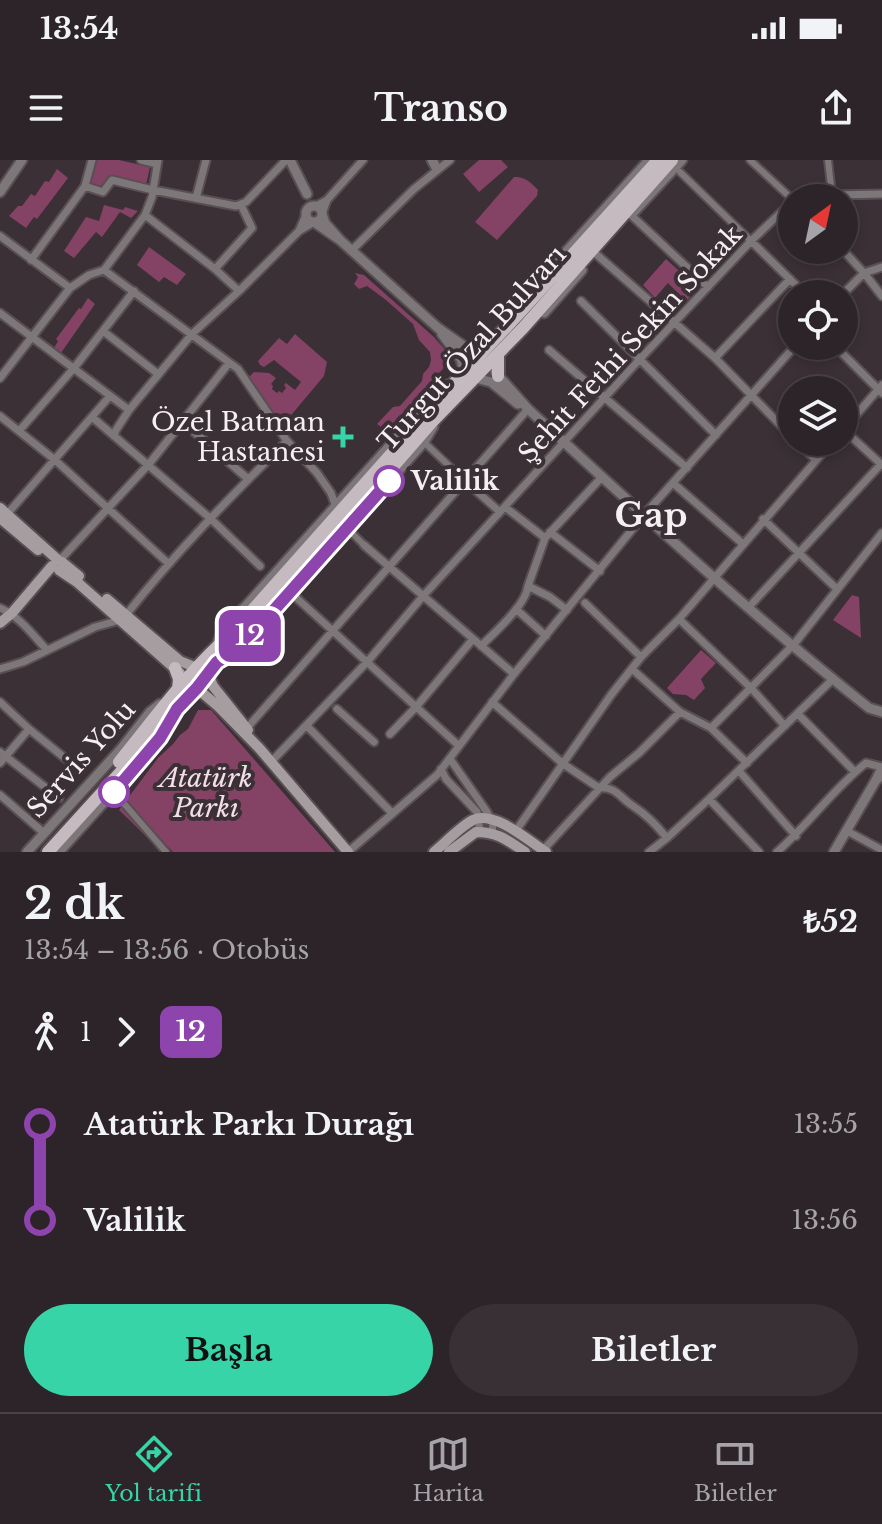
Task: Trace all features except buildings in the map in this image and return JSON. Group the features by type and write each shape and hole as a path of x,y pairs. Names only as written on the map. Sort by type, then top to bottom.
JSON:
{"main road":[{"name":"Turgut Özal Bulvarı","path":"406,445 439,415 505,327 658,160"},
{"name":"Turgut Özal Bulvarı","path":"484,354 509,343 672,160"},
{"path":"484,354 498,376"},
{"name":"Turgut Özal Bulvarı","path":"38,852 178,694 197,688 406,445 454,384 470,375"},
{"path":"2,516 123,617 180,661 197,668"},
{"path":"0,623 57,565"},
{"name":"Turgut Özal Bulvarı","path":"48,852 217,645 284,587"},
{"path":"123,617 175,668 179,679 178,694 197,688 219,707 260,749 348,852"},
{"path":"214,668 210,679 213,686 260,749"},
{"path":"434,852 472,820 485,818 515,832 544,851"},
{"path":"449,852 476,832 486,832 517,850"}],"street":[{"path":"31,260 85,186 92,160"},
{"path":"0,378 70,288 89,275 104,270 145,215 157,162 141,160"},
{"path":"196,198 206,160"},
{"path":"85,186 103,192 112,180 236,206 241,205 288,160 307,194 313,213 438,328 470,375 491,382 528,409"},
{"path":"114,436 129,410 192,334 299,231 363,160"},
{"path":"352,250 414,189 434,164 450,160"},
{"path":"505,327 509,315 649,160"},
{"path":"509,343 525,334 682,160"},
{"path":"750,160 778,187"},
{"path":"828,160 831,184"},
{"path":"0,192 19,161"},
{"path":"680,172 790,279 715,358"},
{"path":"858,194 882,194"},
{"path":"215,269 252,228 241,205"},
{"name":"Şehit Fethi Sekin Sokak","path":"271,762 368,661 424,595 639,360 778,214"},
{"path":"145,215 239,291"},
{"path":"631,215 708,287"},
{"path":"0,236 70,288"},
{"path":"596,254 715,358 778,423"},
{"path":"856,264 882,296"},
{"path":"857,280 864,273 882,267"},
{"path":"104,270 243,375 287,441 317,473 335,504"},
{"path":"19,431 74,368 134,291"},
{"path":"581,301 716,435"},
{"path":"0,313 129,410"},
{"path":"438,328 484,354"},
{"path":"103,331 158,374"},
{"path":"549,350 687,468"},
{"path":"348,852 450,759 567,610 582,600 600,571 644,515 782,360"},
{"path":"850,360 881,389 858,414"},
{"path":"57,565 149,464 229,363"},
{"path":"498,376 528,409 748,608 869,708 882,715"},
{"path":"2,516 110,396"},
{"path":"247,728 528,409"},
{"path":"424,442 439,415"},
{"path":"0,416 55,460 169,564"},
{"path":"92,417 211,519 458,745"},
{"path":"183,422 248,479"},
{"path":"0,669 23,662 46,649 123,617 248,479 287,441"},
{"path":"284,587 335,504 406,445 424,442"},
{"path":"424,442 464,480 503,509 600,571"},
{"path":"748,608 882,464 858,442"},
{"path":"284,587 347,528 406,445"},
{"path":"812,456 816,460"},
{"path":"515,832 641,657 679,619 820,456"},
{"path":"481,646 528,594 528,586 547,535 602,477"},
{"path":"673,483 743,544"},
{"path":"763,519 837,589"},
{"path":"347,528 514,674"},
{"path":"711,728 792,646 882,533"},
{"path":"528,586 567,610"},
{"path":"582,600 641,657"},
{"path":"0,608 12,613 46,649"},
{"path":"516,609 546,636"},
{"path":"679,619 751,688 785,726"},
{"path":"390,734 473,639"},
{"path":"632,669 680,712 711,728 747,763"},
{"path":"649,852 739,771 833,679"},
{"path":"66,849 160,738 178,694"},
{"name":"Servis Yolu","path":"27,852 121,749 150,712 178,694"},
{"path":"0,702 66,759"},
{"path":"330,702 374,742"},
{"path":"492,702 562,763 599,788 608,787 618,792 630,805 651,819 667,838"},
{"path":"544,851 599,788 680,712"},
{"path":"798,714 855,772"},
{"path":"307,726 392,813"},
{"path":"29,729 2,757 59,798"},
{"path":"450,759 485,818 486,832"},
{"path":"777,852 866,763"},
{"path":"834,852 879,777 882,768 866,763"},
{"path":"866,763 879,777"},
{"path":"441,769 443,776 477,812 493,824 486,832"},
{"path":"739,771 796,836"},
{"path":"0,795 44,833"},
{"path":"120,799 166,852"},
{"path":"709,799 759,852"},
{"path":"847,831 882,850"}],"green space":[{"path":"95,160 119,160 150,167 146,185 110,176 103,186 92,187"},
{"path":"479,160 501,160 508,167 479,192 463,174"},
{"path":"57,169 68,178 37,219 34,217 26,228 9,216 31,194 35,196"},
{"path":"514,177 530,182 538,190 537,196 497,240 475,222"},
{"path":"104,205 138,211 131,218 120,212 102,237 96,232 74,258 64,251 86,217 99,221"},
{"path":"149,247 186,274 177,285 164,277 159,282 137,265"},
{"path":"666,259 698,288 675,314 669,307 680,295 668,283 655,298 643,285"},
{"path":"355,273 364,275 434,337 448,353 450,361 389,429 377,424 393,407 400,406 422,381 431,360 430,352 419,340 413,324 367,286 359,289 354,284 358,277"},
{"path":"88,298 95,304 61,353 54,348 56,339"},
{"path":"295,334 327,362 324,376 282,426 249,377 254,372 269,373 276,378 271,384 277,393 282,393 286,383 295,390 301,382 274,360 264,367 258,361 279,338 287,344"},
{"path":"852,595 859,597 861,638 833,620"},
{"path":"701,650 716,663 701,679 705,688 694,700 686,695 673,694 667,688"},
{"name":"Atatürk Parkı","path":"198,710 211,710 335,852 173,852 158,836 151,841 119,810 158,758 188,729"}],"bus line":[{"name":"12","path":"114,792 160,738 177,709 217,662 233,653 258,628 389,481"}],"place":[{"name":"Özel Batman Hastanesi","path":"343,437"},
{"name":"Valilik","path":"389,481"}],"district":[{"name":"Gap","path":"651,515"}]}
